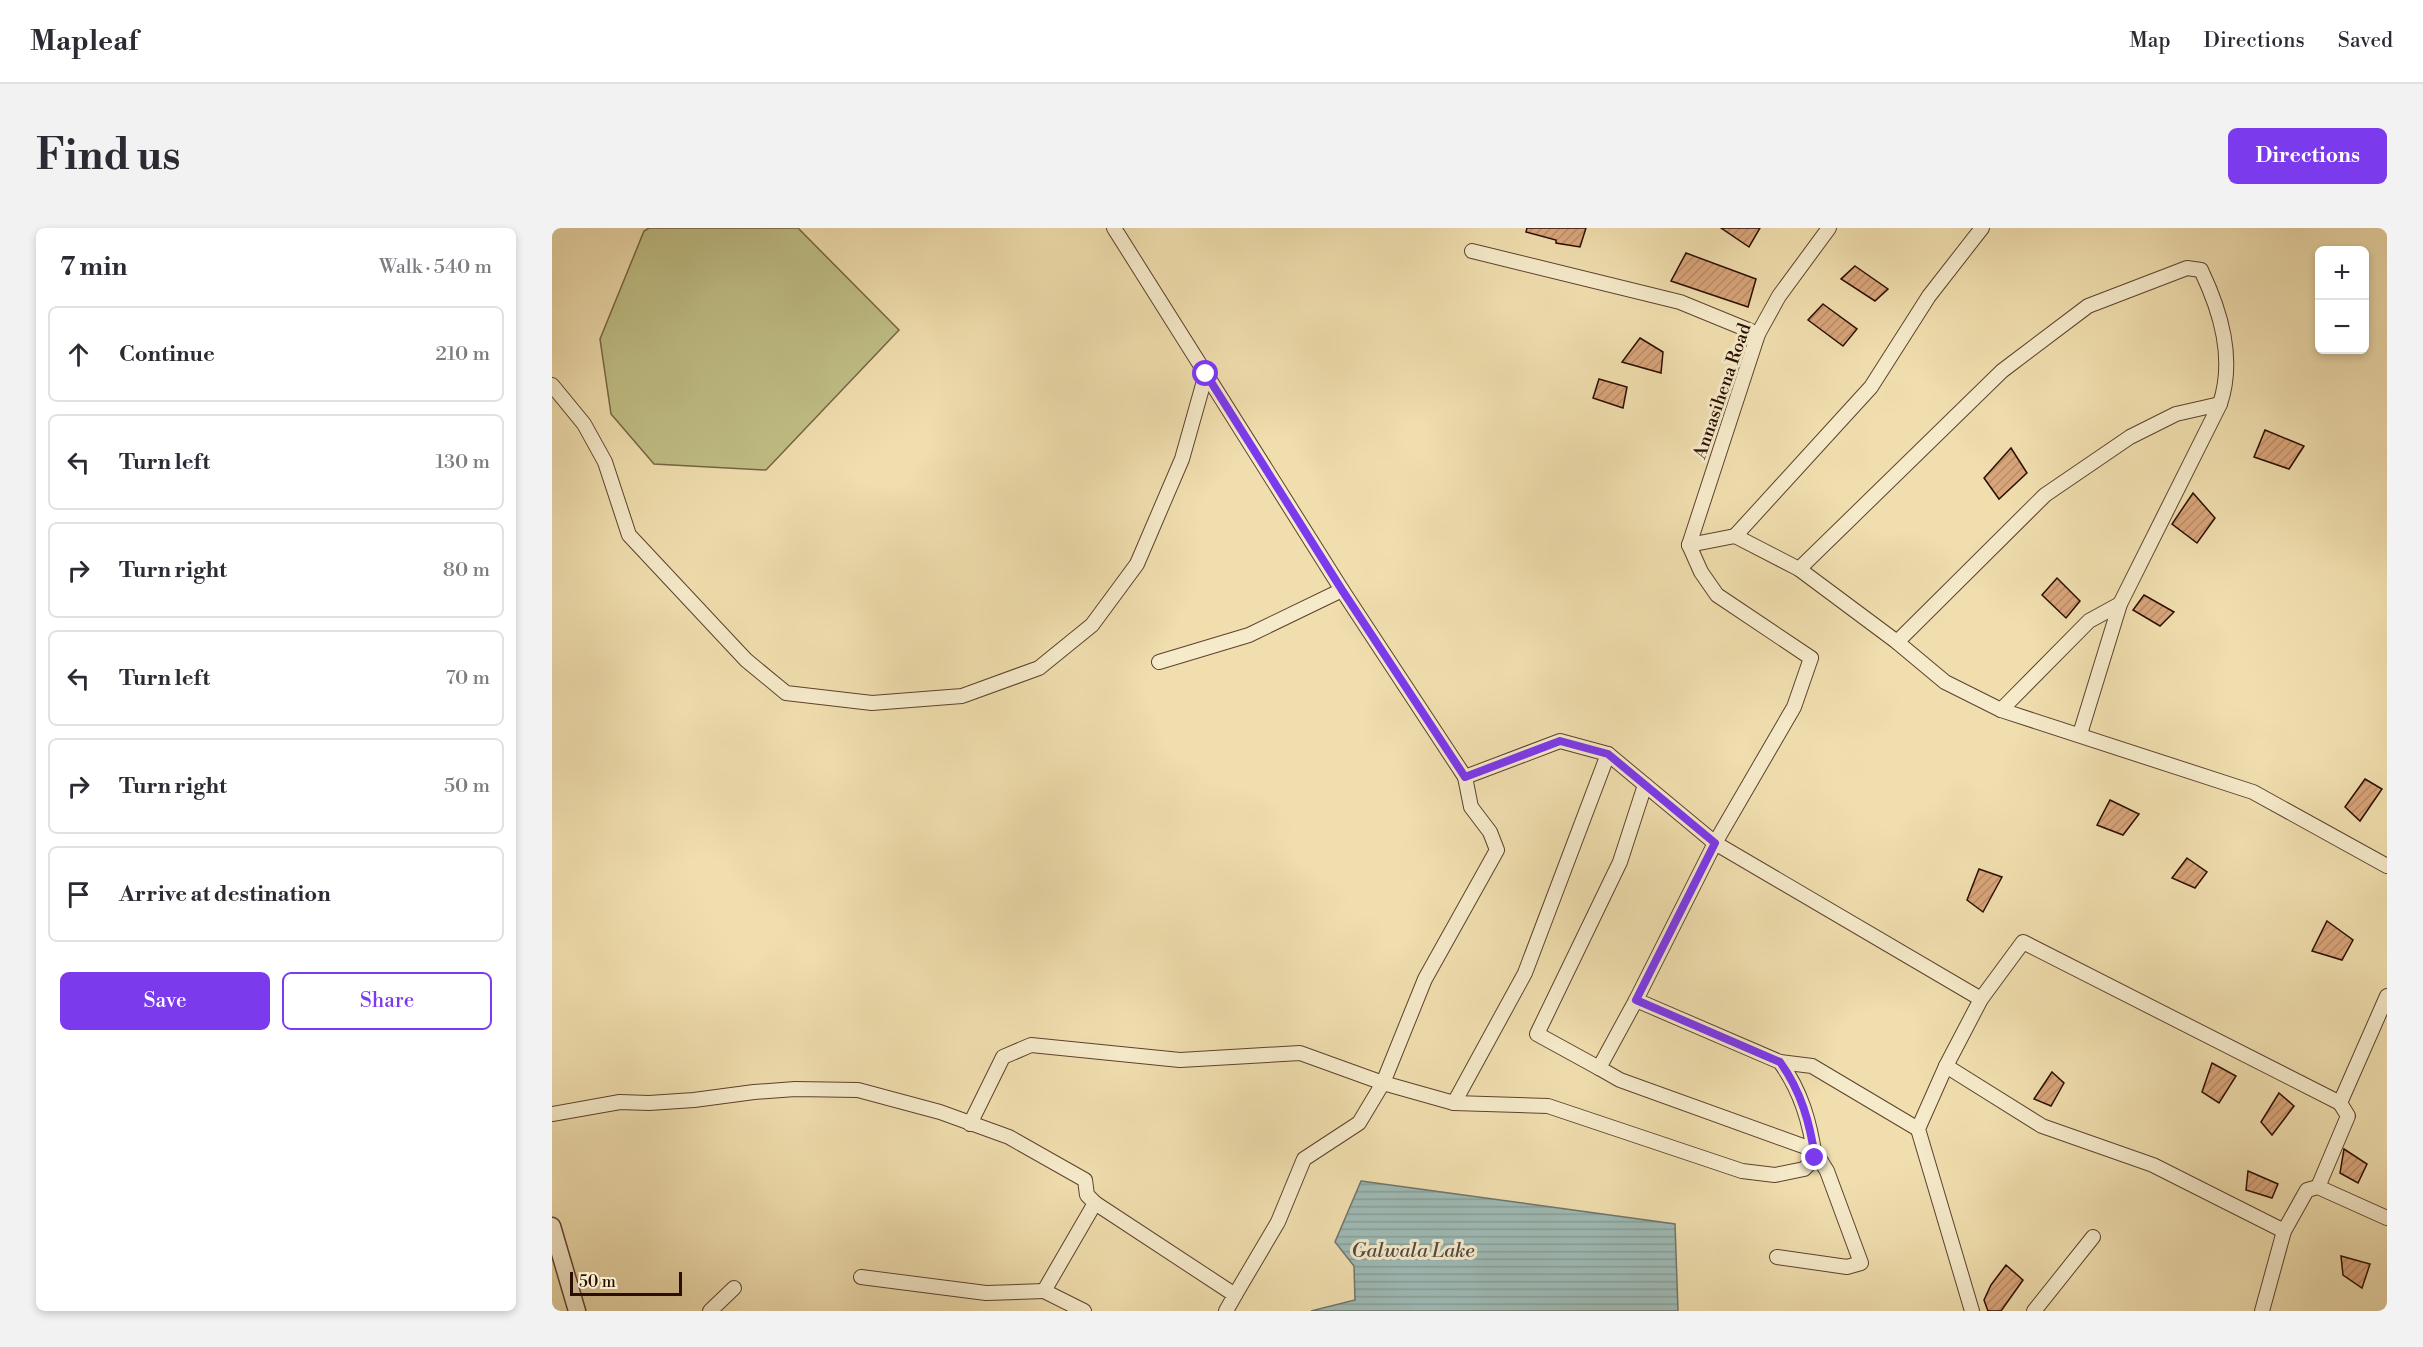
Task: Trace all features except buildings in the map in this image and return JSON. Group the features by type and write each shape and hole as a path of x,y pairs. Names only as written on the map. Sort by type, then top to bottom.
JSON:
{"street":[{"path":"1114,228 1342,590 1465,777 1471,807 1490,832 1497,850 1425,979 1383,1083 1359,1123 1304,1159 1278,1222 1226,1311"},
{"name":"Annasihena Road","path":"1689,545 1758,334 1779,296 1829,228"},
{"path":"1599,1068 1715,843 1794,707 1810,658 1717,595 1701,572 1689,545 1735,536 1871,387 1929,296 1982,228"},
{"path":"1472,251 1680,302 1758,334"},
{"path":"1798,569 2002,371 2088,306 2187,268 2201,270 2214,297 2226,347 2226,387 2220,404 2120,604 2080,735"},
{"path":"552,385 584,424 605,462 629,535 746,660 786,693 872,703 962,696 1039,668 1092,626 1137,564 1182,459 1206,374"},
{"path":"1897,642 2045,495 2130,437 2176,414 2220,404"},
{"path":"1735,536 1798,569 1897,642 1945,682 2001,710 2253,792 2387,866"},
{"path":"1159,663 1249,635 1342,590"},
{"path":"2001,710 2089,621 2120,604"},
{"path":"1465,777 1560,741 1608,754 1715,843 1982,999"},
{"path":"1454,1103 1525,973 1608,754"},
{"path":"1645,785 1620,862 1537,1034 1620,1080 1814,1150 1827,1171 1861,1263 1847,1267 1777,1257"},
{"path":"1972,1311 1918,1130 1946,1066 1982,999 2023,942 2340,1103 2348,1116 2318,1187"},
{"path":"2340,1103 2387,996"},
{"path":"1636,1000 1780,1062 1812,1066 1918,1130"},
{"path":"970,1124 1003,1057 1031,1045 1180,1060 1300,1053 1383,1083 1454,1103 1548,1106 1742,1172 1775,1175 1804,1169 1815,1158 1810,1123 1793,1080 1780,1062"},
{"path":"1946,1066 2042,1126 2153,1165 2284,1231"},
{"path":"552,1114 620,1102 694,1100 795,1089 858,1090 900,1100 1009,1137 1085,1180 1087,1195 1095,1203 1234,1295"},
{"path":"2262,1311 2284,1231 2307,1190 2318,1187 2387,1218"},
{"path":"1044,1291 1095,1203"},
{"path":"552,1229 577,1311"},
{"path":"2034,1311 2093,1237"},
{"path":"861,1277 986,1293 1044,1291 1084,1311"},
{"path":"712,1311 734,1288"}],"shaded area":[{"path":"649,228 798,228 899,330 766,470 654,464 611,414 600,339 644,231"}],"water":[{"name":"Galwala Lake","path":"1361,1181 1675,1224 1678,1311 1311,1311 1355,1300 1354,1266 1335,1242"}],"route":[{"path":"1206,374 1342,590 1465,777 1560,741 1608,754 1715,843 1699,879 1636,1000 1780,1062 1793,1080 1810,1123 1815,1158"}]}
